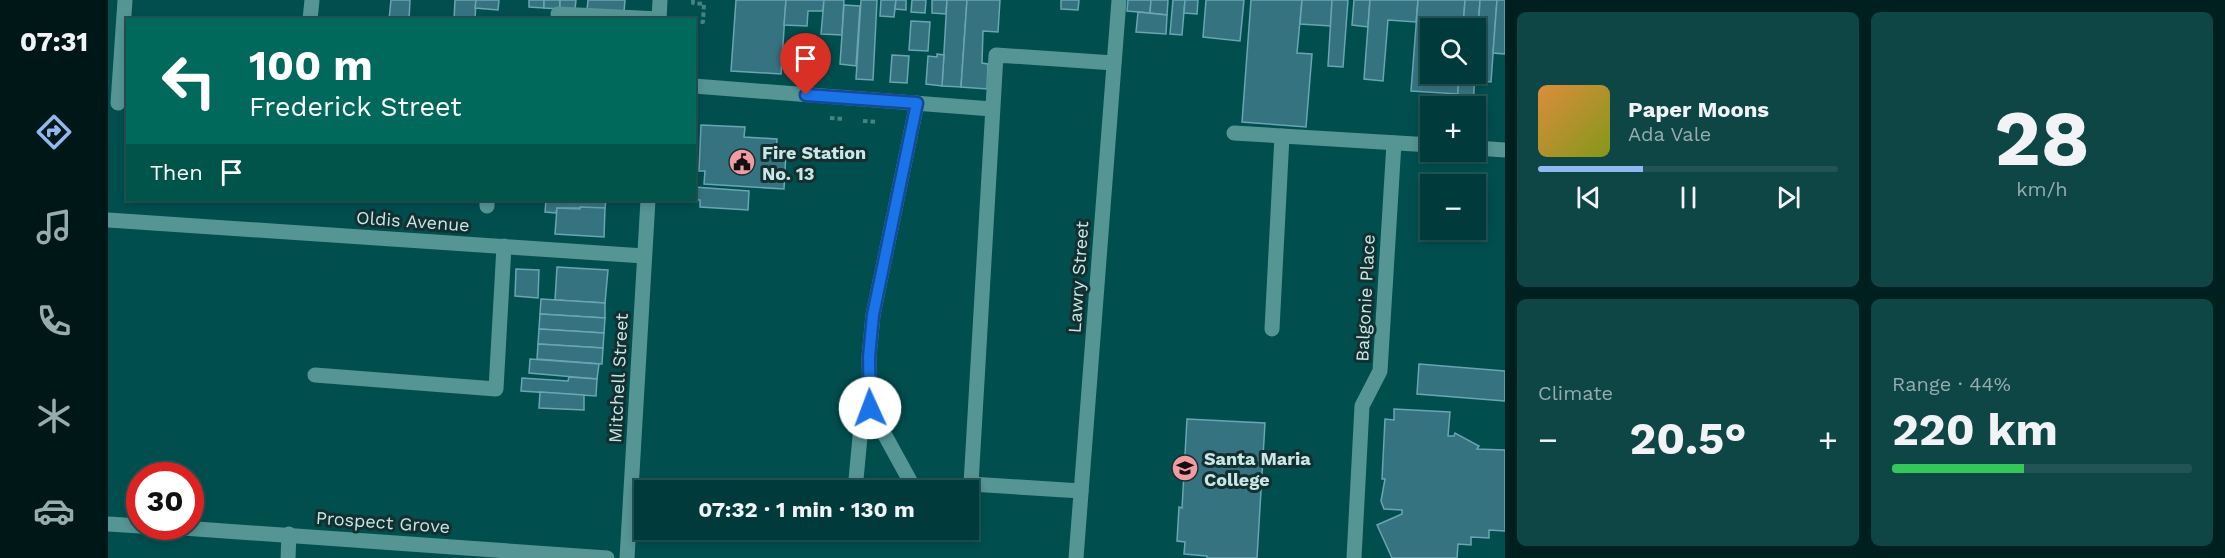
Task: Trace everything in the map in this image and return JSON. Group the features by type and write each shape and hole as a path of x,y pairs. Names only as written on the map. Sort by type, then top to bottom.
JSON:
{"street":[{"path":"118,103 125,0"},
{"path":"310,18 312,0"},
{"path":"659,18 660,0"},
{"name":"Lawry Street","path":"1076,558 1119,0"},
{"path":"558,14 639,18"},
{"path":"1081,491 971,484 996,55 1114,63"},
{"path":"696,86 992,109"},
{"path":"856,480 860,437 870,408 869,357 873,315 917,103"},
{"path":"1234,133 1420,144"},
{"path":"1272,329 1282,136"},
{"name":"Balgonie Place","path":"1354,558 1362,406 1380,371 1394,143"},
{"path":"1486,149 1505,150"},
{"name":"Mitchell Street","path":"627,558 648,201"},
{"name":"Oldis Avenue","path":"108,220 644,255"},
{"path":"315,375 496,388 504,246"},
{"path":"870,408 910,480"},
{"path":"108,524 126,525"},
{"name":"Prospect Grove","path":"204,529 607,558"},
{"path":"288,558 289,534"}],"path":[{"path":"693,0 693,3 704,4 703,22 696,21"},
{"path":"830,118 845,119"},
{"path":"863,121 878,122"}],"building":[{"path":"391,0 410,0 409,18 389,18"},
{"path":"455,0 476,0 475,18 454,18"},
{"path":"476,0 499,0 498,10 475,8"},
{"path":"529,0 544,0 544,8 529,7"},
{"path":"544,0 560,0 560,9 544,8"},
{"path":"560,0 576,0 575,9 560,9"},
{"path":"588,0 625,0 624,12 587,10"},
{"path":"736,0 786,0 781,74 731,71"},
{"path":"786,0 824,0 823,11 808,11 807,26 784,25"},
{"path":"824,0 844,0 842,35 821,34"},
{"path":"861,0 877,0 873,80 856,79"},
{"path":"881,0 896,0 894,17 880,16"},
{"path":"896,0 906,0 906,10 895,9"},
{"path":"912,0 926,0 925,13 911,12"},
{"path":"932,0 947,0 946,14 932,13"},
{"path":"947,0 967,0 961,87 942,86"},
{"path":"967,0 1000,0 998,32 983,31 982,63 988,64 987,89 961,87"},
{"path":"1061,0 1079,0 1078,10 1061,9"},
{"path":"1128,0 1151,0 1150,13 1127,11"},
{"path":"1151,0 1168,0 1167,15 1150,13"},
{"path":"1173,0 1185,0 1182,35 1170,34"},
{"path":"1185,0 1198,0 1197,14 1184,13"},
{"path":"1206,0 1244,0 1240,41 1203,37"},
{"path":"1251,0 1302,0 1297,53 1312,54 1306,127 1242,122"},
{"path":"1302,0 1332,0 1331,26 1300,24"},
{"path":"1332,0 1348,0 1343,67 1328,66"},
{"path":"1354,0 1370,0 1368,27 1352,25"},
{"path":"1370,0 1418,0 1416,22 1388,20 1383,81 1364,79"},
{"path":"1418,0 1465,0 1464,18 1420,18 1420,84 1458,84 1458,94 1411,91"},
{"path":"1465,0 1480,0 1479,18 1464,18"},
{"path":"1480,0 1497,0 1491,82 1486,81 1486,18 1479,18"},
{"path":"1497,0 1505,0 1505,54 1493,53"},
{"path":"844,5 860,6 856,66 840,64"},
{"path":"1138,12 1167,15 1166,34 1136,32"},
{"path":"911,21 930,22 928,51 909,50"},
{"path":"937,54 944,55 942,86 926,84 928,56 937,57"},
{"path":"892,55 909,56 907,83 890,82"},
{"path":"1458,84 1474,84 1474,96 1458,96"},
{"name":"Fire Station No. 13","path":"701,125 745,127 744,137 777,139 776,152 786,153 784,189 704,184 705,171 699,171"},
{"path":"696,187 749,191 748,210 700,207 700,200 696,200"},
{"path":"546,201 606,201 605,208 557,208 556,213 545,212"},
{"path":"580,207 605,208 604,237 555,234 557,208 580,209"},
{"path":"557,267 608,270 605,303 555,300"},
{"path":"516,269 539,270 538,298 515,296"},
{"path":"541,299 605,303 605,318 540,314"},
{"path":"540,314 605,318 604,333 539,329"},
{"path":"539,329 604,333 603,348 538,344"},
{"path":"538,344 603,348 602,364 537,359"},
{"path":"530,359 599,364 597,379 529,373"},
{"path":"1419,364 1505,371 1505,401 1417,394"},
{"path":"569,377 597,379 596,396 521,391 522,378 568,381"},
{"path":"540,392 584,395 584,410 539,408"},
{"path":"1394,409 1450,412 1448,436 1454,436 1455,433 1479,446 1477,449 1505,450 1505,531 1489,530 1489,538 1471,537 1471,545 1458,544 1457,558 1392,558 1377,525 1402,514 1402,510 1384,509 1381,501 1385,479 1382,479 1385,419 1394,420"},
{"path":"1187,419 1265,423 1257,558 1207,558 1207,556 1184,554 1185,542 1177,541 1179,507 1182,508"}],"place":[{"name":"Fire Station No. 13","path":"742,162"},
{"name":"Santa Maria College","path":"1185,468"}],"route":[{"path":"806,95 917,103 877,289 870,337 870,408"}]}
